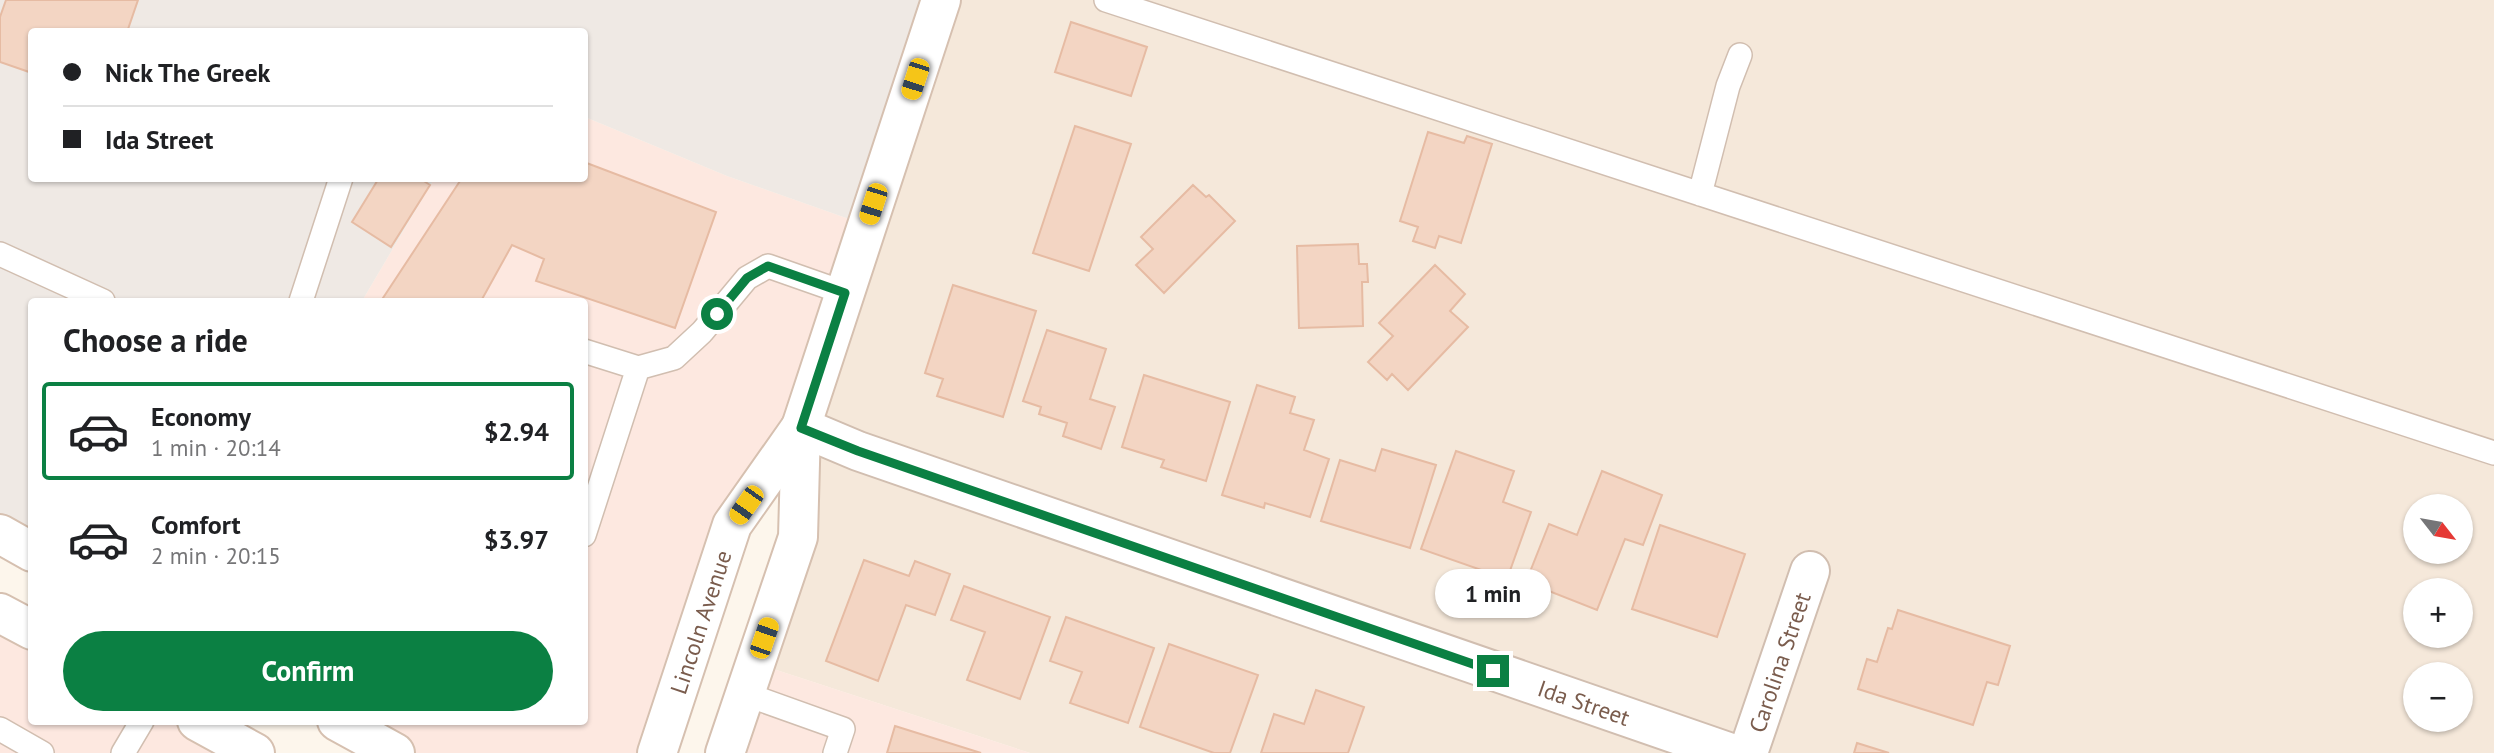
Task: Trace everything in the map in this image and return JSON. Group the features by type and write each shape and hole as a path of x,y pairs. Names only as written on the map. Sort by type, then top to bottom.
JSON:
{"main road":[{"name":"Lincoln Avenue","path":"724,753 798,537 801,428 941,0"},
{"name":"Lincoln Avenue","path":"657,753 732,525 801,428"},
{"name":"Ida Street","path":"801,428 858,451 1731,753"},
{"path":"0,534 28,550"},
{"name":"Carolina Street","path":"1748,753 1810,571"},
{"path":"0,613 28,628"},
{"path":"204,725 255,753"},
{"path":"347,725 395,753"}],"lane":[{"path":"1106,0 2494,453"},
{"path":"1700,194 1728,86 1740,55"},
{"path":"302,298 340,182"},
{"path":"0,254 96,298"},
{"path":"588,352 638,368 674,359 702,332 747,278 768,266 845,293"},
{"path":"588,524 638,368"},
{"path":"745,694 843,729 835,753"},
{"path":"123,753 140,725"},
{"path":"0,729 42,753"}],"shaded area":[{"path":"0,0 941,0 866,225 727,176 588,118 588,28 28,28 28,182 432,182 364,298 28,298 28,550 0,534"},
{"path":"941,0 2494,0 2494,753 1030,753 755,663 801,427"},
{"path":"588,118 727,176 866,225 845,293 732,525 657,753 395,753 344,725 588,725 588,298 364,298 432,182 588,182"},
{"path":"0,613 28,628 28,725 204,725 255,753 0,753"},
{"path":"755,663 1030,753 725,753"}],"building":[{"path":"6,0 138,0 128,28 28,28 28,72 0,62 0,17"},
{"path":"1071,22 1147,47 1131,96 1055,72"},
{"path":"1075,126 1131,144 1089,271 1033,253"},
{"path":"1428,132 1464,143 1467,136 1492,144 1461,243 1439,236 1435,248 1413,241 1418,227 1400,221"},
{"path":"588,164 716,212 675,328 536,281 544,259 512,245 483,298 383,298 459,182 588,182"},
{"path":"377,182 425,182 430,185 391,247 352,222"},
{"path":"1193,185 1206,197 1209,195 1235,221 1164,293 1136,265 1153,249 1141,237"},
{"path":"1358,244 1359,264 1367,264 1368,282 1362,282 1363,326 1299,328 1297,246"},
{"path":"1435,265 1465,294 1450,311 1468,327 1408,390 1392,374 1387,380 1368,362 1393,336 1379,323"},
{"path":"953,285 1036,311 1003,417 937,396 943,379 925,373"},
{"path":"1047,330 1106,349 1090,399 1115,407 1101,449 1063,436 1067,423 1039,414 1041,407 1023,401"},
{"path":"1144,375 1230,402 1206,481 1161,467 1164,460 1122,447"},
{"path":"1257,385 1295,397 1290,413 1314,420 1304,450 1329,459 1310,517 1265,503 1264,508 1222,495"},
{"path":"1382,449 1436,465 1410,548 1321,521 1340,460 1375,471"},
{"path":"1456,451 1514,471 1503,502 1531,512 1507,579 1421,549"},
{"path":"1602,471 1662,495 1643,545 1625,539 1597,610 1526,582 1549,524 1577,535"},
{"path":"1660,525 1745,554 1717,637 1632,609"},
{"path":"864,560 909,576 915,561 950,574 935,615 906,605 878,681 826,661"},
{"path":"964,586 1050,617 1020,699 967,680 985,632 951,620"},
{"path":"1898,610 2010,646 1998,685 1987,682 1973,725 1858,689 1867,659 1877,662 1888,628 1892,629"},
{"path":"1066,617 1154,648 1128,723 1070,703 1082,672 1050,661"},
{"path":"1169,644 1258,675 1230,753 1214,753 1140,727"},
{"path":"1316,690 1364,707 1348,753 1261,753 1274,714 1304,724"},
{"path":"895,726 981,753 887,753"},
{"path":"1857,743 1889,753 1854,753"}],"route":[{"path":"717,314 747,278 768,266 845,293 801,428 858,451 1493,671"}]}
